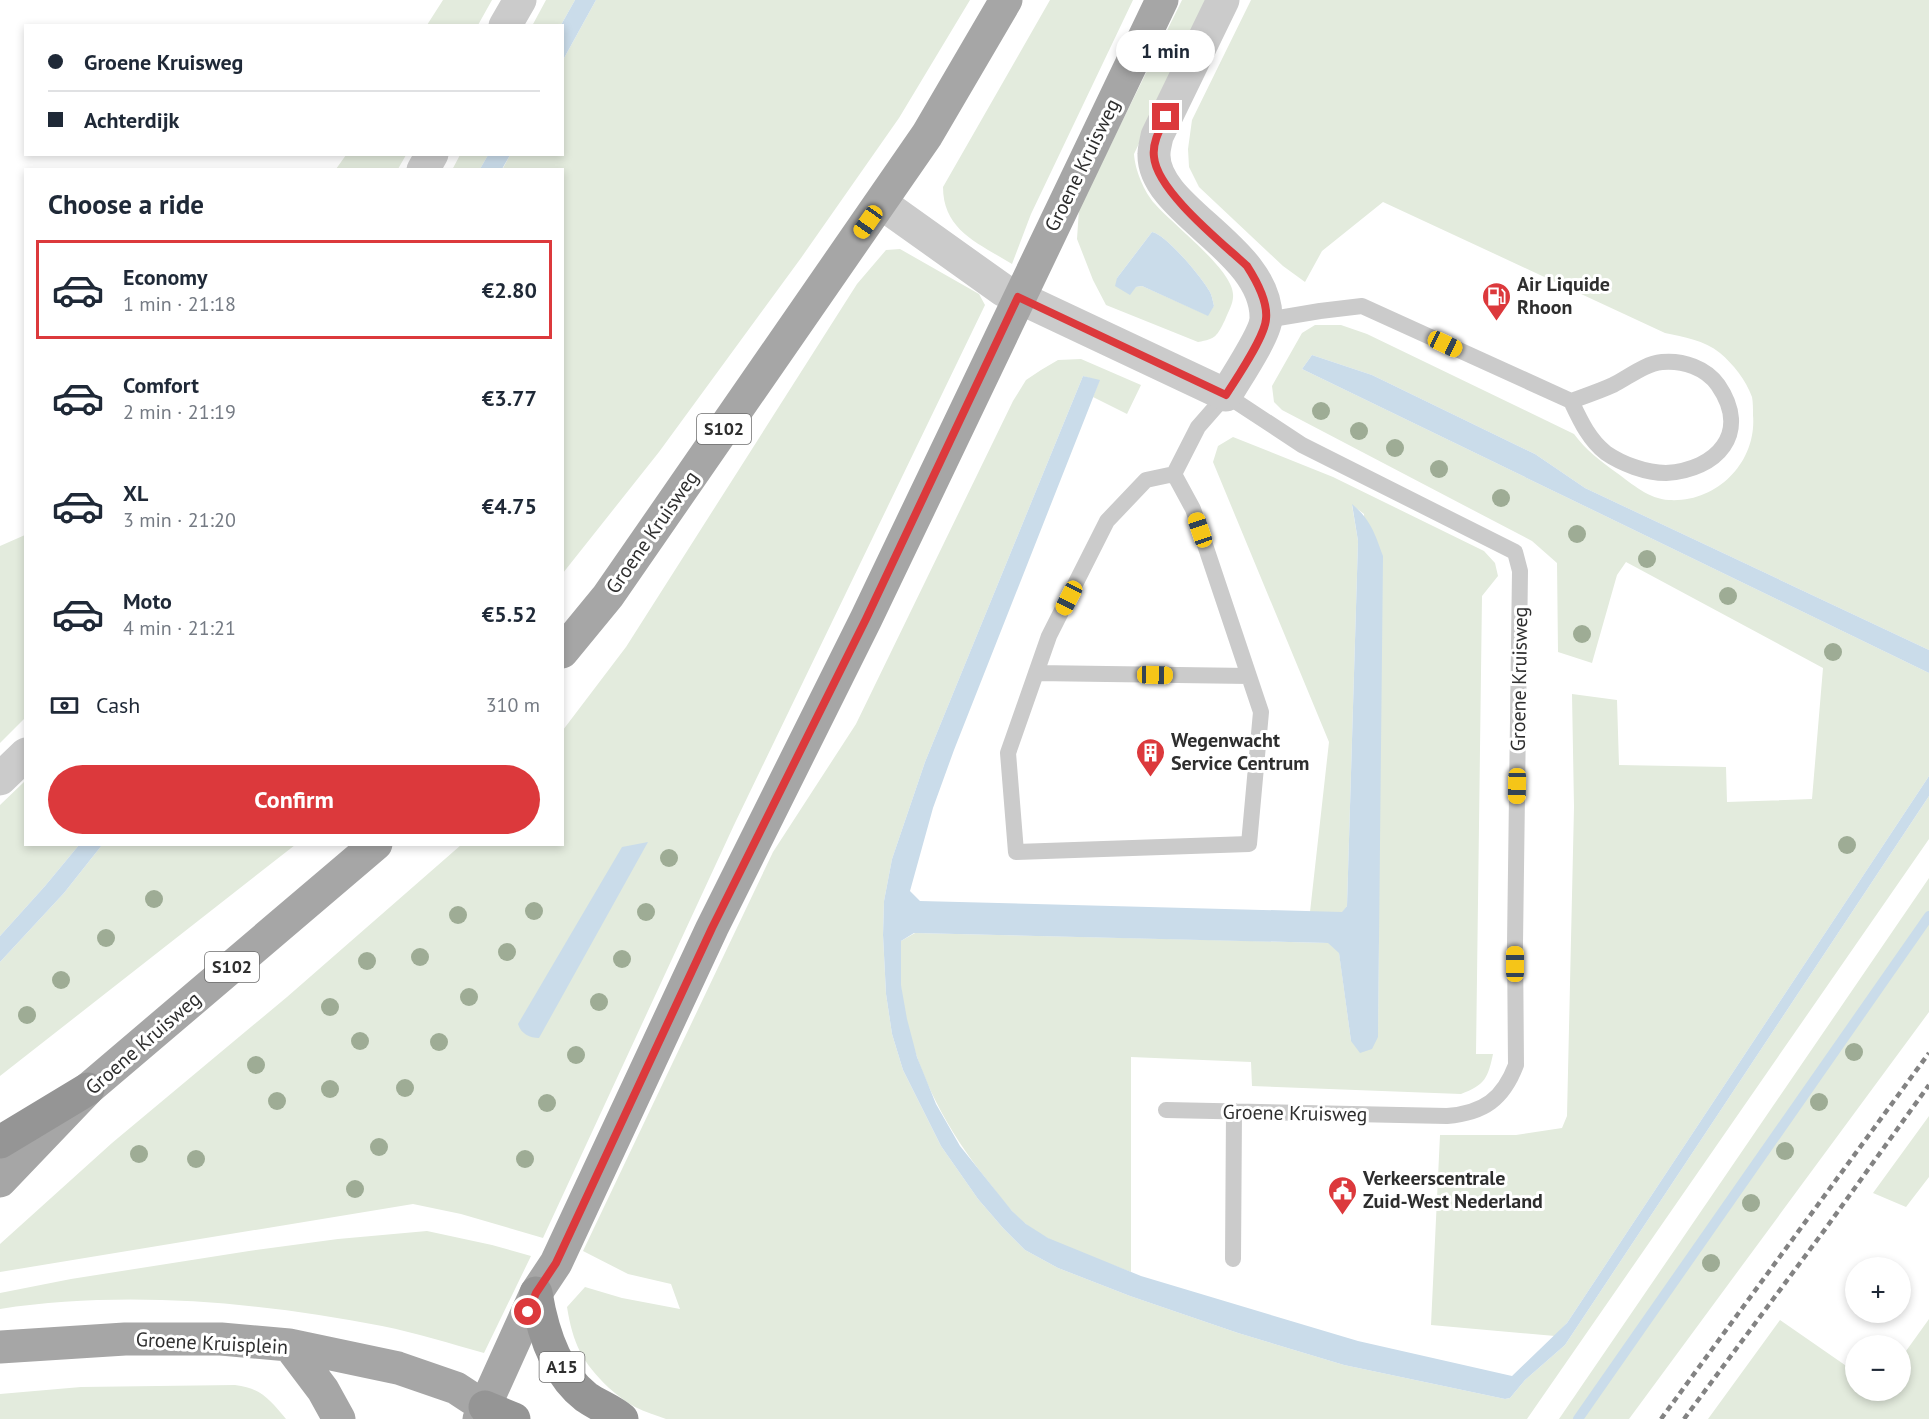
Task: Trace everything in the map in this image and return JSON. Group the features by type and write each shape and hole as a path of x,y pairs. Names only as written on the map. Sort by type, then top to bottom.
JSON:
{"highway":[{"name":"S102","path":"0,1142 88,1089"},
{"name":"A15","path":"536,1293 545,1332 553,1353 566,1374 586,1397 622,1419"}],"main road":[{"name":"Groene Kruisweg","path":"564,650 608,596 881,203 927,135 1006,0"},
{"name":"Groene Kruisweg","path":"493,1415 536,1293 556,1263 712,928 866,619 1162,0"},
{"name":"Groene Kruisweg","path":"0,1180 88,1089 374,846"},
{"name":"Groene Kruisplein","path":"0,1347 125,1339 221,1339 289,1344 398,1368 456,1388 493,1415"},
{"path":"289,1344 323,1390 339,1419"}],"street":[{"path":"506,24 520,0"},
{"path":"1223,0 1157,136 1153,156 1158,173 1172,194 1247,266 1261,291 1266,320 1255,347 1226,395"},
{"name":"Groene Kruisweg","path":"881,203 1003,291 1226,395"},
{"path":"0,779 24,756"}],"lane":[{"path":"1266,320 1320,310 1362,306 1571,401 1584,430 1606,453 1633,467 1664,473 1695,468 1717,454 1731,435 1731,415 1726,397 1715,381 1700,369 1681,362 1661,362 1643,368 1612,385 1571,401"},
{"path":"1174,474 1198,428 1226,395"},
{"name":"Groene Kruisweg","path":"1167,1110 1465,1115 1483,1108 1498,1097 1509,1082 1516,1065 1515,944 1520,571 1515,552 1302,445 1226,395"},
{"path":"1174,474 1192,509 1261,712 1249,844 1016,852 1008,753 1049,636 1107,521 1146,480 1174,474"},
{"path":"1036,673 1249,676"},
{"path":"1233,1259 1234,1112"}],"shaded area":[{"path":"443,0 492,0 479,24 428,24"},
{"path":"546,0 575,0 562,24 533,24"},
{"path":"596,0 970,0 899,118 801,258 659,452 564,572 564,168 503,168 509,156 564,156 564,58"},
{"path":"1050,0 1133,0 1031,214 1012,264 976,242 956,225 949,215 943,187"},
{"path":"1182,0 1207,0 1134,154 1136,167 1151,199 1200,247 1223,272 1230,284 1233,294 1232,304 1218,333 1209,340 1198,342 1106,305 1093,280 1077,239 1079,209","holes":["1152,232 1184,258 1210,292 1214,306 1207,315 1142,286 1136,287 1117,278"]},
{"path":"1251,0 1929,0 1929,650 1585,488 1535,454 1372,375 1312,355 1302,369 1929,673 1929,776 1567,1323 1555,1336 1431,1325 1440,1135 1516,1135 1562,1128 1567,1116 1574,807 1572,694 1617,700 1619,765 1726,767 1727,802 1812,799 1823,668 1626,562 1617,575 1592,663 1558,652 1557,563 1532,541 1282,410 1274,402 1272,386 1302,333 1315,325 1341,325 1367,334 1574,434 1588,450 1611,469 1641,490 1662,499 1687,499 1703,495 1718,487 1741,463 1753,432 1752,397 1734,367 1714,349 1694,340 1665,333 1383,202 1322,251 1305,282 1283,266 1199,187 1189,167 1188,149 1192,120"},
{"path":"345,156 405,156 399,168 337,168"},
{"path":"459,156 487,156 481,168 453,168"},
{"path":"900,249 979,294 985,305 734,825 543,1238 461,1214 413,1204 0,1272 0,1244 112,1143 287,997 460,846 564,846 564,729 626,647 857,284 886,250"},
{"path":"1081,359 1141,385 1127,414 1093,397 1099,381 1083,376 925,762 892,859 884,901 883,935 886,994 892,1034 903,1070 941,1146 978,1199 1003,1228 1025,1250 1058,1268 1130,1296 1238,1333 1344,1365 1505,1399 1510,1398 1525,1380 1565,1345 1929,796 1929,839 1527,1419 666,1419 635,1407 612,1391 592,1370 580,1352 572,1332 567,1307 585,1287 622,1298 680,1309 671,1284 628,1274 583,1251 773,852 856,724 1013,401 1026,380 1041,370 1058,360"},
{"path":"1233,437 1333,477 1484,551 1495,563 1498,576 1482,596 1476,1054 1493,1054 1484,1080 1461,1094 1252,1086 1251,1062 1131,1057 1131,1272 1063,1246 1038,1233 1005,1204 971,1159 930,1090 911,1040 901,987 901,941 915,933 1329,943 1339,952 1351,1041 1378,1037 1379,911 1364,514 1352,505 1358,541 1347,906 1342,913 1310,912 1329,742 1213,462 1218,446"},
{"path":"24,535 24,719 0,743 0,546"},
{"path":"24,782 24,846 78,846 0,936 0,805"},
{"path":"101,846 294,846 0,1076 0,962 64,893"},
{"path":"1929,878 1929,1012 1629,1419 1559,1419"},
{"path":"1929,1116 1929,1177 1906,1207 1873,1193"},
{"path":"427,1231 531,1256 484,1353 382,1326 240,1305 192,1301 95,1300 0,1309 0,1293 71,1279 338,1239"},
{"path":"1929,1319 1929,1419 1708,1419 1780,1320 1845,1365 1845,1401 1911,1401 1911,1344"},
{"path":"235,1385 252,1389 264,1396 286,1419 0,1419 0,1394 81,1387"}],"water":[{"path":"575,0 596,0 564,58 564,24 562,24"},
{"path":"488,156 509,156 503,168 481,168"},
{"path":"1152,232 1175,248 1206,286 1214,306 1208,316 1142,286 1136,287 1130,295 1115,286 1117,278"},
{"path":"1312,355 1372,375 1535,454 1585,488 1929,650 1929,673 1302,369"},
{"path":"1083,376 1100,380 954,750 933,808 910,891 920,901 1342,912 1347,906 1358,541 1352,504 1368,522 1383,556 1378,1037 1372,1049 1360,1053 1351,1041 1339,953 1328,943 914,933 901,941 901,985 917,1057 936,1104 960,1146 1012,1211 1026,1224 1048,1238 1141,1276 1358,1341 1512,1376 1567,1323 1929,776 1929,796 1565,1345 1525,1380 1510,1398 1505,1399 1344,1365 1238,1333 1130,1296 1058,1268 1025,1250 978,1199 941,1146 903,1070 892,1034 886,994 884,901 892,859 925,762"},
{"path":"648,842 539,1038 526,1035 518,1024 622,847"},
{"path":"78,846 101,846 64,893 0,962 0,936"}],"waterway":[{"path":"1578,1419 1929,916"}],"railway":[{"path":"1661,1419 1929,1053"},
{"path":"1684,1419 1929,1085"}],"place":[{"name":"Air Liquide Rhoon","path":"1496,322"},
{"name":"Wegenwacht Service Centrum","path":"1150,778"},
{"name":"Verkeerscentrale Zuid-West Nederland","path":"1342,1216"}],"route":[{"path":"528,1312 536,1293 556,1263 712,928 866,619 1018,297 1226,395 1255,347 1266,320 1261,291 1254,277 1247,266 1172,194 1158,173 1153,156 1157,136 1166,117"}]}
